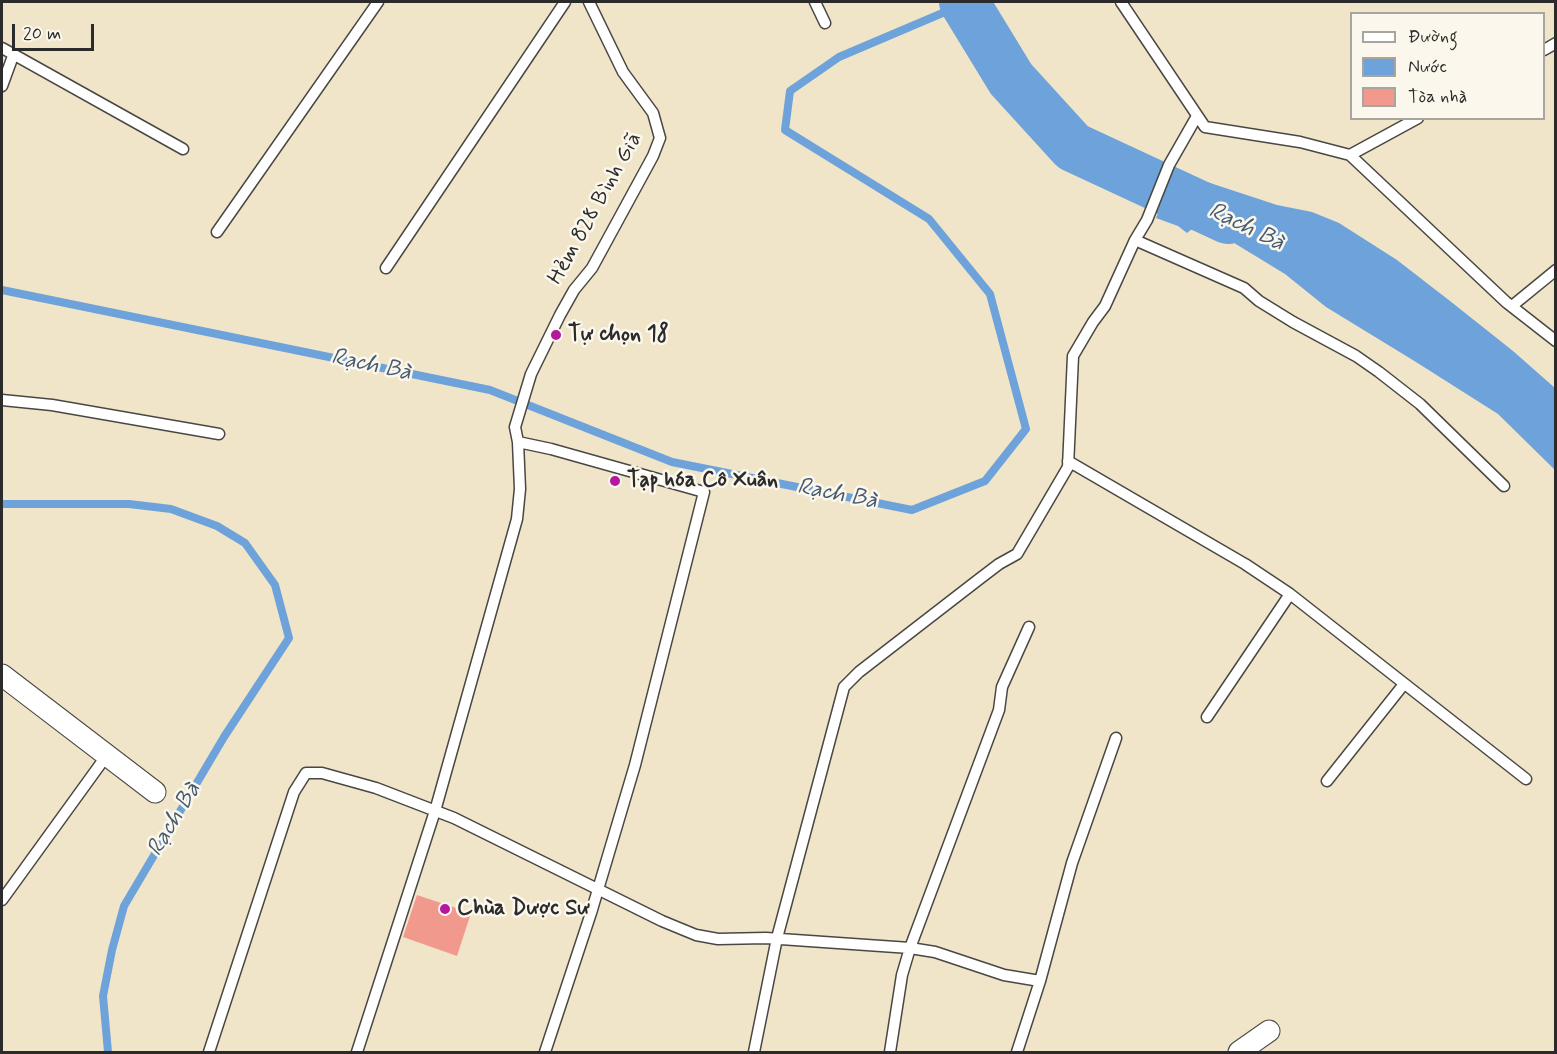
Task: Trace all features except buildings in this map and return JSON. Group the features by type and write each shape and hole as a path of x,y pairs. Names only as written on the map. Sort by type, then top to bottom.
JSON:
{"street":[{"path":"2,675 155,792"},
{"path":"1239,1053 1269,1031"}],"lane":[{"path":"217,232 378,2"},
{"path":"386,268 565,2"},
{"name":"Hẻm 828 Bình Giã","path":"518,442 515,427 531,374 560,315 574,290 592,268 653,156 660,138 653,113 624,72 589,2"},
{"path":"814,2 825,23"},
{"path":"1121,2 1204,128 1300,142 1350,155 1512,306 1556,341"},
{"path":"2,48 183,149"},
{"path":"2,86 13,56"},
{"path":"754,1053 777,938 844,687 859,672 985,575 1017,554 1068,467 1073,356 1105,306 1135,240 1147,220 1169,165 1197,116"},
{"path":"1350,155 1414,120"},
{"path":"1135,240 1244,288 1259,301 1293,322 1364,361 1420,404 1447,433 1504,486"},
{"path":"1512,306 1556,270"},
{"path":"2,400 52,405 219,434"},
{"path":"357,1053 435,811 517,519 520,489 518,442 551,449 704,492 649,715 549,1052"},
{"path":"1068,461 1245,564 1290,594 1526,779"},
{"path":"1207,717 1290,594"},
{"path":"890,1053 902,975 910,948 999,710 1002,687 1029,627"},
{"path":"1327,781 1404,684"},
{"path":"1017,1053 1040,981 1072,863 1116,738"},
{"path":"2,900 107,755"},
{"path":"209,1053 294,792 306,773 322,773 376,788 435,811 499,839 662,921 696,935 718,939 777,938 910,948 934,952 1004,975 1040,981"}],"water":[{"path":"1173,178 1207,182 1277,205 1312,212 1339,223 1397,260 1513,351 1555,388 1555,470 1498,414 1326,307 1285,274 1221,235 1197,225 1187,233 1178,226 1156,218"}],"waterway":[{"name":"Rạch Bà","path":"964,2 1011,79 1073,147 1228,219"},
{"name":"Rạch Bà","path":"2,290 490,390 672,462 912,510 985,481 1026,429 990,294 929,219 785,130 790,91 839,57 966,3"},
{"name":"Rạch Bà","path":"2,504 129,504 171,509 217,526 245,543 275,585 289,638 224,737 124,906 103,996 108,1052"}],"place":[{"name":"Tự chọn 18","path":"556,335"},
{"name":"Tạp hóa Cô Xuân","path":"615,481"},
{"name":"Chùa Dược Sư","path":"445,909"}]}
